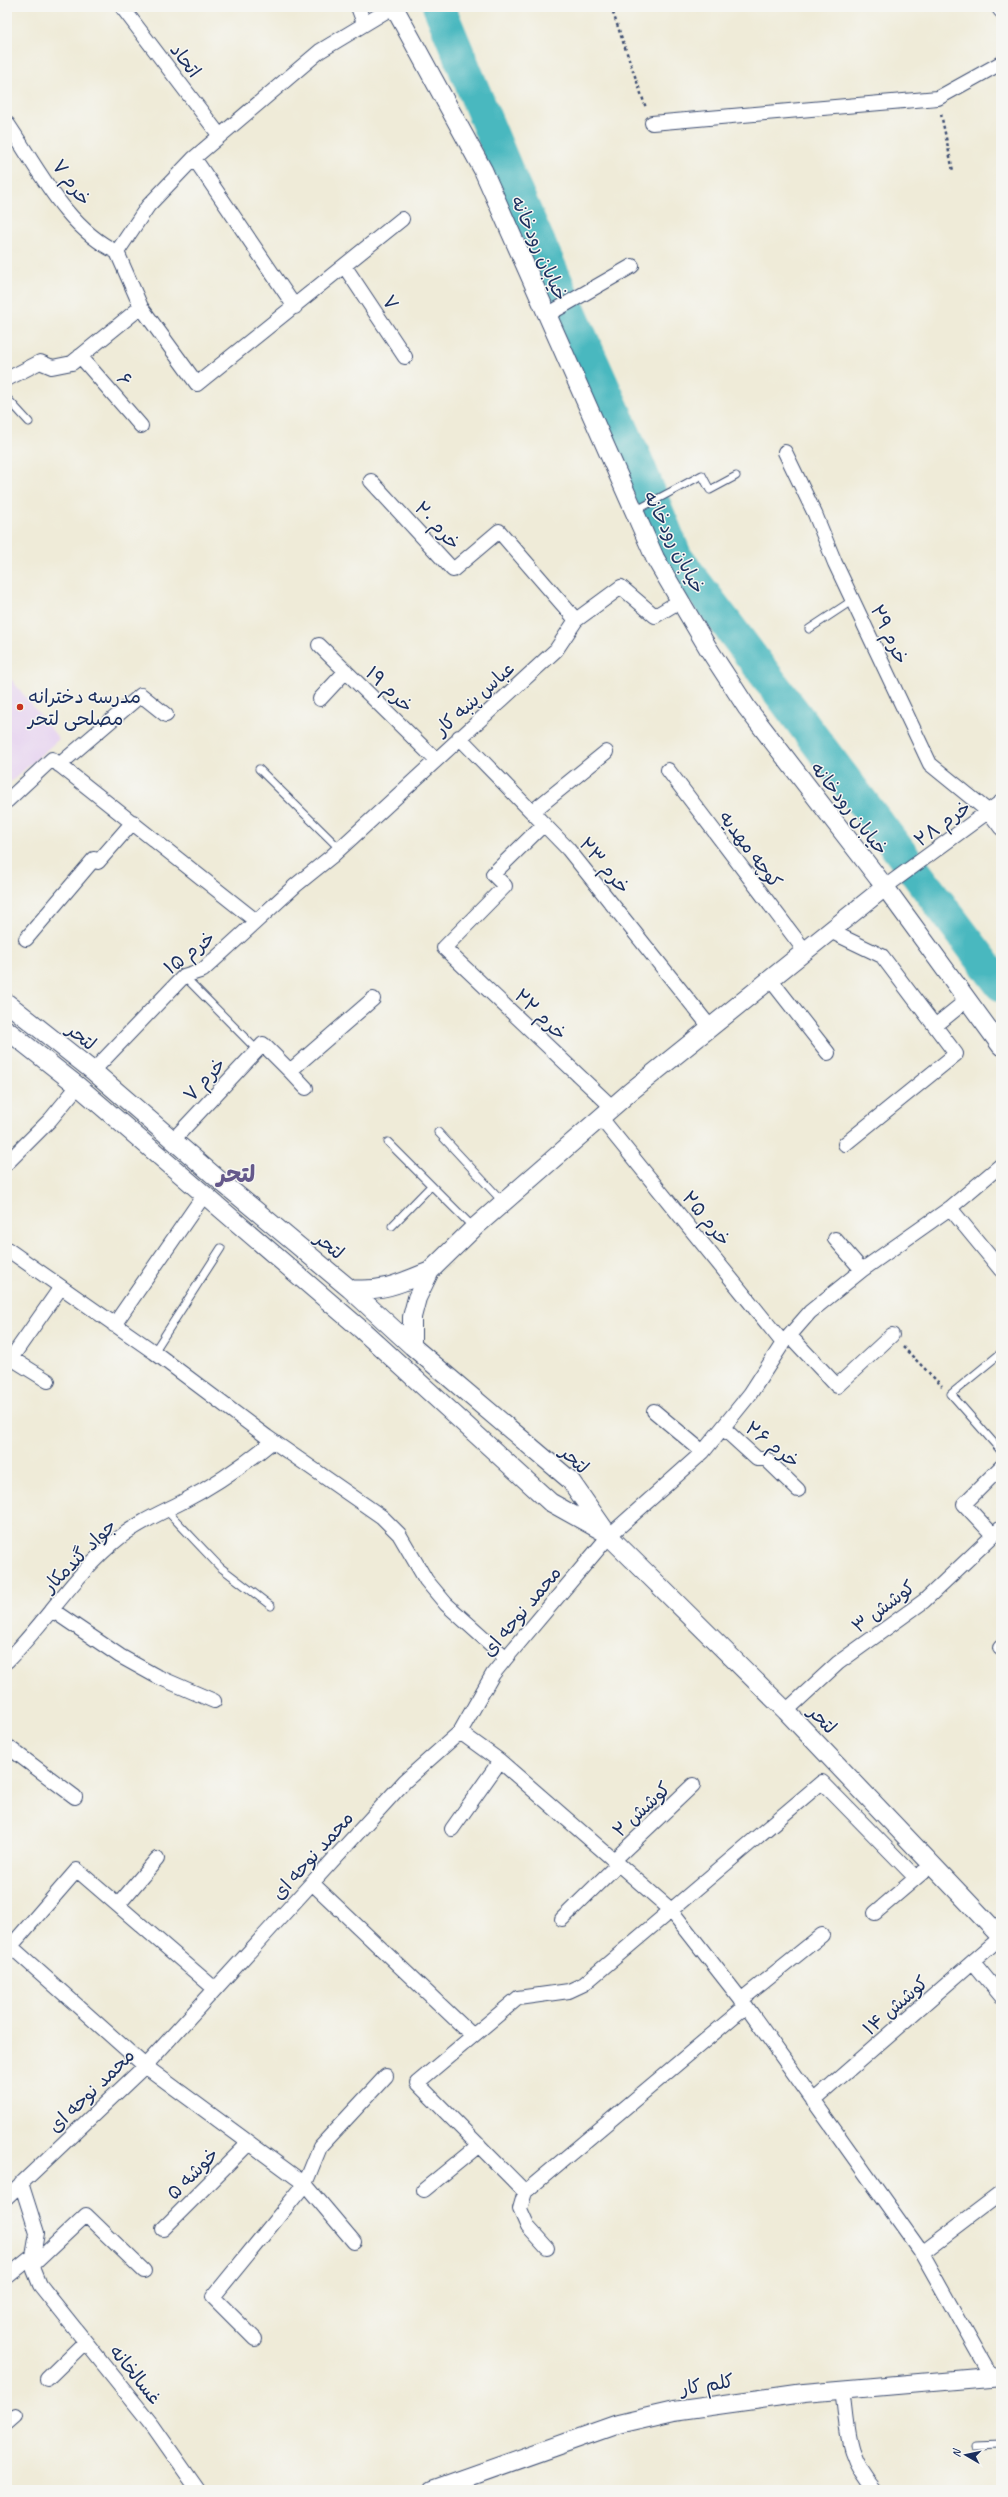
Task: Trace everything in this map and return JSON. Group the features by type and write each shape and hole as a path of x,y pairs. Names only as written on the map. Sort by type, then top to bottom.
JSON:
{"street":[{"name":"اتحاد","path":"122,7 220,136"},
{"path":"358,7 364,23"},
{"path":"394,7 364,23 320,51 194,158 148,206 117,252 141,307 197,384 345,267 402,219"},
{"name":"خیابان رودخانه","path":"394,7 483,170 655,558 680,601 747,708 885,887 1001,1046"},
{"path":"998,7 1001,11"},
{"path":"652,123 938,98 1001,63"},
{"name":"خرم ۷","path":"7,123 67,211 98,243 117,252"},
{"path":"194,158 295,306"},
{"path":"547,315 632,266"},
{"name":"۷","path":"345,267 405,357"},
{"path":"7,379 40,362 52,367 72,363 141,307"},
{"name":"۶","path":"80,356 141,426"},
{"name":"خرم ۲۹","path":"785,452 930,764 989,812 1001,828"},
{"name":"خرم ۲۰","path":"371,481 453,570 499,530 576,620"},
{"name":"عباس پنبه کار","path":"296,885 340,849 435,759 556,650 576,620 621,587 654,616 680,601"},
{"name":"خرم ۱۹","path":"319,646 435,759"},
{"path":"320,699 346,671"},
{"path":"59,765 141,695 166,715"},
{"name":"خرم ۲۳","path":"459,737 544,824 587,872 710,1027"},
{"path":"532,812 606,752"},
{"path":"7,801 52,760 133,822 256,921"},
{"name":"کوچه مهدیه","path":"668,770 804,951"},
{"name":"خرم ۲۸","path":"885,887 1001,802"},
{"path":"26,939 94,859 98,862 133,822"},
{"name":"خرم ۲۲","path":"544,824 492,874 505,886 444,948 606,1112"},
{"name":"خرم ۱۵","path":"92,1072 184,976 203,970 296,885"},
{"path":"412,1346 412,1317 417,1298 430,1271 474,1228 606,1112 770,978 885,887"},
{"path":"830,931 882,956 956,1054 845,1144"},
{"path":"770,978 828,1053"},
{"path":"290,1071 373,998"},
{"path":"934,1026 967,1000"},
{"name":"لتحر","path":"7,1003 92,1072 350,1289 412,1346 570,1480 609,1536 786,1711 1001,1937"},
{"name":"لتحر","path":"7,1030 78,1086 363,1330 550,1502 609,1536"},
{"path":"260,1047 290,1071 306,1088"},
{"name":"خرم ۷","path":"173,1140 260,1047"},
{"path":"7,1164 50,1120 78,1086"},
{"name":"خرم ۲۵","path":"606,1112 786,1339 837,1386 892,1335"},
{"name":"محمد نوحه ای","path":"7,2197 145,2066 404,1781 460,1732 493,1674 506,1658 609,1536 703,1452 750,1394 786,1339 810,1312 862,1270 950,1208 1001,1165"},
{"path":"114,1325 204,1195"},
{"path":"950,1208 1001,1270"},
{"path":"835,1239 862,1270"},
{"path":"7,1249 154,1352 273,1441 382,1517 399,1534 426,1580 446,1604 506,1658"},
{"path":"350,1289 371,1291 393,1287 430,1271"},
{"path":"48,1381 9,1361 61,1287"},
{"path":"654,1411 703,1452"},
{"name":"خرم ۲۶","path":"723,1428 757,1460 766,1459 798,1490"},
{"name":"جواد گندمکار","path":"7,1661 86,1570 119,1538 145,1520 218,1482 249,1461 273,1441"},
{"path":"997,1531 964,1504 1001,1467"},
{"name":"کوشش ۳","path":"786,1711 838,1663 924,1601 997,1531"},
{"path":"52,1610 120,1656 156,1676 214,1701"},
{"path":"460,1732 500,1762 670,1909 743,2003 922,2253 996,2376"},
{"path":"7,1746 75,1797"},
{"path":"452,1829 500,1762"},
{"path":"525,2192 417,2083 472,2035 518,1998 570,1991 584,1984 670,1909 822,1782 916,1878"},
{"name":"کوشش ۲","path":"562,1919 616,1862 693,1785"},
{"path":"118,1905 157,1859"},
{"path":"875,1913 932,1864"},
{"path":"215,1989 77,1870 9,1944 145,2066 248,2144 305,2184 354,2242"},
{"path":"312,1883 472,2035"},
{"path":"547,2248 528,2227 520,2209 525,2192 822,1934"},
{"name":"کوشش ۱۴","path":"813,2101 1001,1937"},
{"path":"973,1962 1001,1996"},
{"path":"256,2339 213,2297 305,2184 320,2147 386,2076"},
{"name":"خوشه ۵","path":"163,2229 248,2144"},
{"path":"424,2190 479,2145"},
{"path":"21,2183 37,2233 34,2260"},
{"path":"922,2253 1001,2192"},
{"path":"7,2277 34,2260 86,2215 144,2271"},
{"name":"غسالخانه","path":"34,2260 40,2285 153,2426 198,2490"},
{"path":"47,2379 85,2342"},
{"name":"کلم کار","path":"432,2490 618,2424 674,2411 732,2401 842,2389 996,2376"},
{"path":"842,2389 850,2452 860,2474 875,2490"}],"lane":[{"path":"7,398 29,422"},
{"path":"634,511 702,475 710,490 736,476"},
{"path":"809,629 853,600"},
{"path":"259,769 340,849"},
{"path":"184,976 260,1047"},
{"path":"438,1132 503,1202"},
{"path":"388,1142 474,1228"},
{"path":"392,1226 431,1186"},
{"path":"154,1352 221,1248"},
{"path":"1001,1353 951,1394 1001,1451"},
{"path":"166,1510 220,1567 271,1606"},
{"path":"976,2445 1001,2444"}],"path":[{"path":"611,7 652,123"},
{"path":"938,98 953,171"},
{"path":"892,1335 951,1394"}],"shaded area":[{"name":"مدرسه دخترانه مصلحی لتحر","path":"7,674 59,739 7,785"}],"waterway":[{"path":"439,7 508,173 638,464 676,557 1001,985"}],"place":[{"name":"مدرسه دخترانه مصلحی لتحر","path":"20,707"}],"district":[{"name":"لتحر","path":"236,1174"}]}
